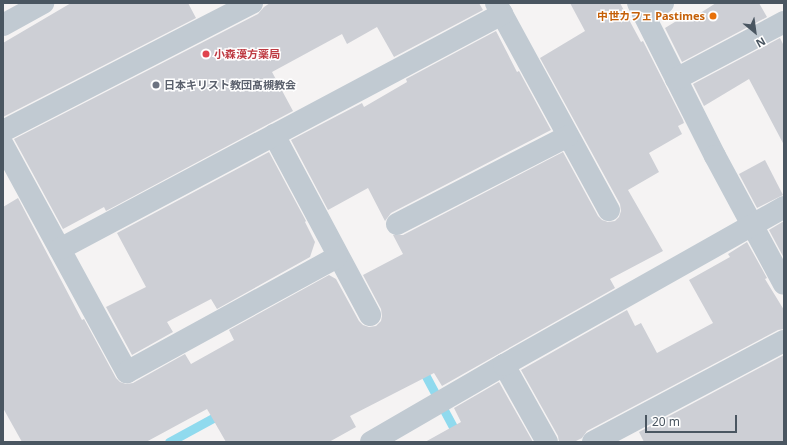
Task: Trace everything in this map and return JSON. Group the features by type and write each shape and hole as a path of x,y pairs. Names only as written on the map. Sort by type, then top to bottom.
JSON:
{"street":[{"path":"3,25 43,3"},
{"path":"3,131 252,3"},
{"path":"663,3 640,8 715,156 784,284"},
{"path":"60,249 274,135 499,9 609,210"},
{"path":"676,78 784,22"},
{"path":"274,135 370,315"},
{"path":"397,224 568,136"},
{"path":"3,145 127,372 338,257"},
{"path":"371,442 504,364 784,207"},
{"path":"593,442 784,341"},
{"path":"504,364 547,442"}],"building":[{"path":"71,3 188,3 196,18 3,117 3,43"},
{"path":"270,3 479,3 483,10 394,57 377,27 347,44 342,34 272,72 293,111 106,211 104,207 63,229 14,139 258,14"},
{"path":"570,3 620,3 641,42 643,41 683,120 684,123 678,126 682,134 649,153 659,172 628,190 663,251 610,279 615,288 442,386 434,373 350,416 356,427 329,442 226,442 207,409 146,442 22,442 3,408 3,207 18,198 82,320 84,319 116,378 120,382 126,384 133,383 185,354 191,364 234,340 229,330 329,275 336,279 359,321 363,325 369,327 376,326 381,321 381,309 363,275 403,254 393,235 403,235 563,152 598,216 602,220 608,222 615,221 619,217 621,211 620,204 540,58 585,31"},
{"path":"716,3 759,3 767,17 682,62 665,28 683,17 686,22"},
{"path":"496,31 517,72 519,71 551,130 391,213 385,221 368,188 328,210 291,140 362,103 364,107 407,82 406,79"},
{"path":"780,38 784,46 784,145 749,79 704,106 693,84"},
{"path":"269,152 306,221 305,222 315,242 310,257 217,309 211,299 167,322 173,332 132,355 106,307 146,287 117,233"},
{"path":"765,160 783,195 757,208 739,174"},
{"path":"784,221 784,258 769,230"},
{"path":"747,242 767,278 765,279 784,310 784,329 778,330 587,431 582,438 574,442 559,442 558,436 521,370 627,310 635,326 641,323 657,353 713,323 689,280 730,257 728,254"},
{"path":"784,355 784,442 644,442 639,432"},
{"path":"499,382 533,442 425,442 461,422 454,408"}],"waterway":[{"path":"421,367 461,442"},
{"path":"169,442 222,413"}],"place":[{"name":"中世カフェ Pastimes","path":"713,16"},
{"name":"小森漢方薬局","path":"206,54"},
{"name":"日本キリスト教団髙槻教会","path":"156,85"}]}
